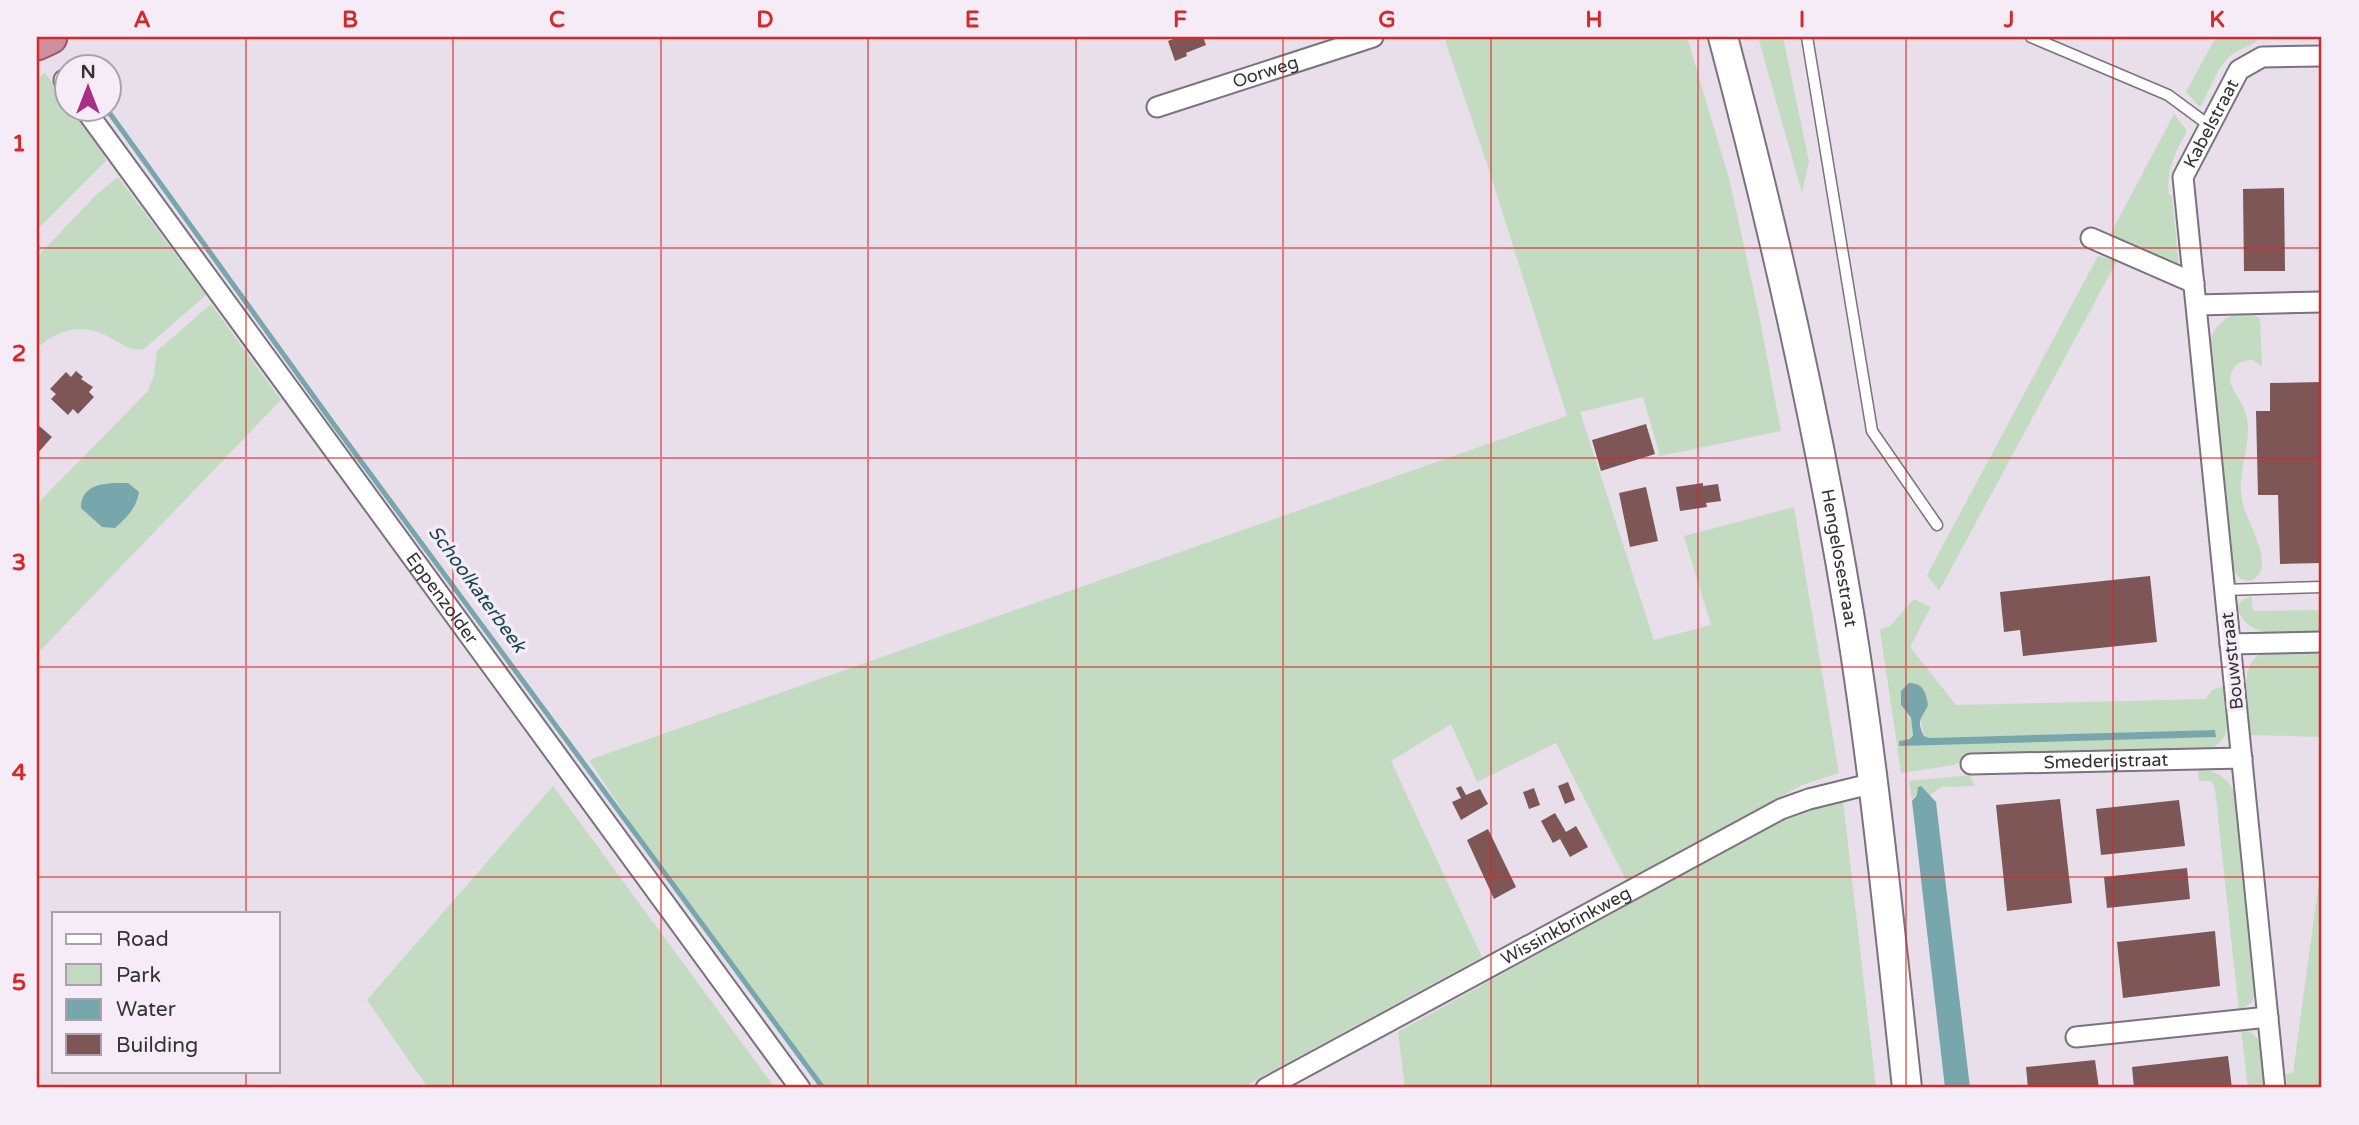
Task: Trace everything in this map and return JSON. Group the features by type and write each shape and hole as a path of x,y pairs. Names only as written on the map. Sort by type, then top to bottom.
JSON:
{"highway":[{"path":"37,43 50,37"}],"main road":[{"name":"Hengelosestraat","path":"1723,37 1763,190 1808,392 1850,618 1874,783 1907,1088"}],"street":[{"name":"Oorweg","path":"1157,107 1373,37"},
{"name":"Kabelstraat","path":"2197,305 2183,177 2239,70 2262,57 2322,56"},
{"name":"Eppenzolder","path":"94,122 800,1088"},
{"path":"2091,238 2194,284"},
{"path":"2197,305 2322,302"},
{"name":"Bouwstraat","path":"2197,305 2276,1088"},
{"path":"2230,644 2322,642"},
{"name":"Smederijstraat","path":"1972,764 2242,758"},
{"name":"Wissinkbrinkweg","path":"1266,1088 1781,809 1874,783"},
{"path":"2077,1037 2268,1017"}],"lane":[{"path":"1807,37 1872,431 1937,525"},
{"path":"2031,37 2168,95 2210,126"},
{"path":"2224,590 2322,587"}],"green space":[{"path":"1444,37 1687,37 1730,182 1781,431 1660,456 1643,397 1580,412 1654,640 1711,625 1684,536 1794,507 1839,773 1802,785 1626,880 1556,743 1477,782 1451,724 1391,761 1482,957 1241,1088 823,1088 652,855 589,760 1567,416"},
{"path":"1758,37 1783,37 1809,162 1802,193"},
{"path":"2216,37 2260,37 2224,63 2200,107 2186,92"},
{"path":"45,73 52,82 52,122 83,122 98,140 106,161 37,230 37,78"},
{"path":"2174,114 2187,131 2175,154 2169,177 2179,270 2111,240 2110,235"},
{"path":"118,177 206,295 144,349 129,348 100,333 80,329 53,337 37,349 37,257 96,195"},
{"path":"2098,256 2117,261 1939,591 1927,575"},
{"path":"211,304 281,400 37,654 37,504 148,391 154,375 157,351"},
{"path":"2238,314 2255,315 2260,319 2262,367 2253,360 2244,361 2234,368 2230,381 2247,419 2241,493 2262,556 2258,575 2250,581 2241,579 2234,571 2209,347 2218,325"},
{"path":"2251,596 2253,611 2322,610 2322,632 2274,634 2251,627 2237,608 2240,602"},
{"path":"1914,599 1931,607 1910,647 1956,705 2206,699 2212,690 2225,686 2227,727 2219,743 2199,751 1963,754 1961,761 1954,765 1901,773 1880,630 1890,626","holes":["1909,683 1926,711 1920,717 1924,736 1929,738 2215,730 2216,737 1902,746 1899,741 1910,739 1913,732 1912,722 1901,700"]},
{"path":"2279,649 2322,650 2322,737 2250,735 2246,700 2247,675 2257,656"},
{"path":"2198,770 2211,771 2222,776 2236,796 2256,991 2252,1002 2239,1011 2215,789 2212,781 2199,781"},
{"path":"1970,775 1975,786 1941,787 1930,795 1914,796 1912,801 1909,781"},
{"path":"553,786 775,1088 428,1088 367,1000"},
{"path":"1827,801 1843,801 1876,1088 1405,1088 1398,1032 1793,811"},
{"path":"2322,859 2322,1088 2287,1088 2286,1074 2293,1073"},
{"path":"2241,1029 2250,1032 2261,1044 2266,1088 2248,1088"}],"water":[{"path":"128,483 139,492 138,498 130,512 115,528 102,527 81,508 82,499 91,489 104,484"},
{"path":"1909,683 1918,685 1925,692 1928,705 1920,726 1924,736 1929,738 2215,730 2216,737 1899,746 1899,741 1910,739 1913,735 1911,718 1901,705 1901,691"},
{"path":"1921,786 1936,802 1970,1088 1945,1088 1912,801"}],"building":[{"path":"1172,37 1203,37 1206,45 1175,61 1168,41 1173,39"},
{"path":"2284,188 2285,271 2244,271 2243,189"},
{"path":"76,371 83,377 81,379 93,387 89,392 94,397 78,414 73,409 68,415 51,399 56,394 50,389 66,372 71,377"},
{"path":"2322,382 2322,563 2280,564 2278,495 2258,495 2256,411 2270,411 2270,383"},
{"path":"37,424 52,437 37,454"},
{"path":"1646,424 1655,454 1601,471 1592,440"},
{"path":"1703,483 1703,486 1718,484 1721,501 1706,503 1707,507 1680,511 1676,487"},
{"path":"1646,487 1658,541 1630,547 1619,493"},
{"path":"2150,576 2157,642 2023,656 2020,630 2004,632 2000,592"},
{"path":"1568,782 1575,800 1565,804 1558,786"},
{"path":"1461,786 1466,795 1480,789 1488,804 1461,820 1452,802 1461,798 1456,788"},
{"path":"1534,788 1540,805 1529,809 1523,792"},
{"path":"2060,799 2072,903 2007,911 1996,805"},
{"path":"2179,800 2185,846 2101,855 2096,809"},
{"path":"1555,813 1566,832 1576,826 1588,847 1570,857 1560,839 1553,843 1541,821"},
{"path":"1488,829 1516,887 1494,899 1467,840"},
{"path":"2187,868 2190,899 2107,908 2104,877"},
{"path":"2215,931 2220,986 2123,998 2117,942"},
{"path":"2228,1056 2232,1088 2134,1088 2132,1067"},
{"path":"2095,1060 2099,1088 2028,1088 2026,1067"}],"waterway":[{"name":"Schoolkaterbeek","path":"116,122 335,426 823,1088"}]}
